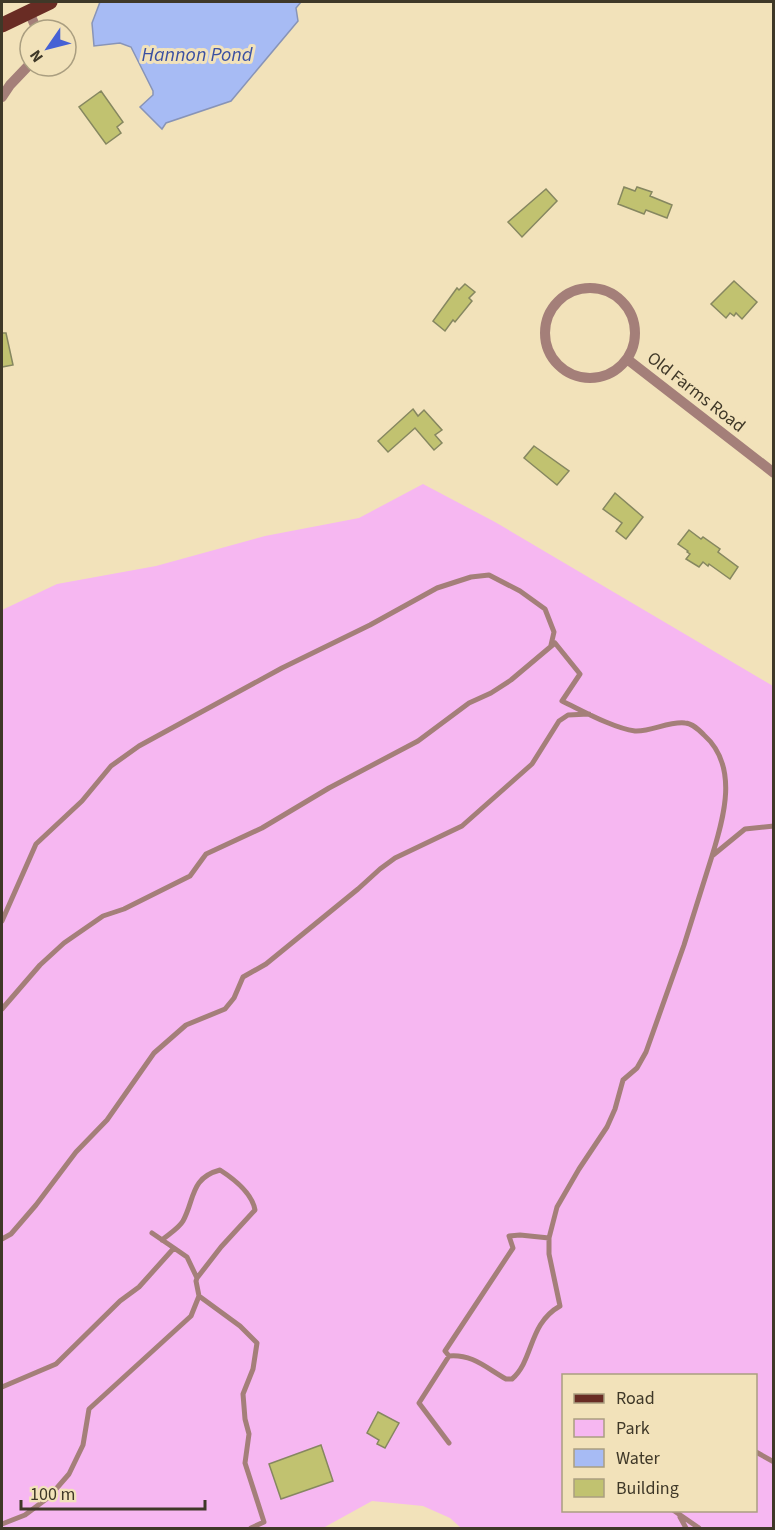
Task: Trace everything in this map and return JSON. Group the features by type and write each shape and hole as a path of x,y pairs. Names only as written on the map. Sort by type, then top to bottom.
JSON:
{"main road":[{"path":"2,25 50,2"}],"street":[{"path":"29,12 32,18"},
{"path":"2,97 18,77"},
{"name":"Old Farms Road","path":"591,288 605,290 618,297 627,308 633,321 635,334 627,358 610,373 599,377 577,376 561,367 554,360 548,348 545,334 547,319 553,306 564,296 577,290 591,288"},
{"name":"Old Farms Road","path":"627,358 774,473"}],"lane":[{"path":"2,921 36,844 82,801 111,766 139,746 282,668 335,644 437,588 471,577 489,575 520,591 545,609 554,632 551,645"},
{"path":"2,1009 56,950 104,916 124,909 190,876 206,854 262,828 329,788 418,741 469,703 511,680 555,643 580,674 562,701 623,728 637,731 686,722 697,728 716,745 726,776 724,812 684,945 646,1052 637,1068 623,1080 608,1127 557,1207 549,1238 549,1254 560,1306 551,1311 542,1321 512,1379 506,1379 474,1359 465,1356 448,1356"},
{"path":"2,1239 11,1234 76,1152 107,1120 154,1053 186,1025 225,1009 234,998 243,977 266,963 310,929 380,869 395,858 462,826 532,764 559,721 568,715 590,714"},
{"path":"712,856 745,829 774,826"},
{"path":"2,1524 25,1515 49,1497 69,1474 83,1445 89,1409 191,1316 199,1296 195,1281 221,1247 255,1210 254,1201 232,1177 220,1170 211,1172 203,1177 196,1186 182,1222 162,1240"},
{"path":"152,1233 187,1257 197,1278"},
{"path":"448,1356 445,1351 513,1248 509,1236 520,1234 549,1238"},
{"path":"2,1387 56,1364 120,1302 139,1287 174,1248"},
{"path":"199,1296 240,1326 258,1343 253,1369 243,1394 244,1419 249,1434 245,1463 264,1522 251,1528"},
{"path":"448,1356 418,1403 449,1443"},
{"path":"757,1453 774,1462"},
{"path":"675,1512 699,1528"},
{"path":"680,1517 686,1528"}],"green space":[{"path":"423,484 495,522 773,686 773,1528 461,1528 450,1518 423,1506 372,1501 323,1528 2,1528 2,610 57,584 156,566 265,536 359,518"}],"water":[{"name":"Hannon Pond","path":"100,2 301,2 296,8 298,21 231,101 166,123 162,129 140,107 153,95 153,91 131,47 120,43 94,46 92,23"}],"building":[{"path":"101,91 123,122 117,127 121,133 106,144 79,107"},
{"path":"624,187 635,191 637,187 652,192 650,196 672,205 667,218 646,210 644,214 618,204"},
{"path":"546,189 557,201 522,237 508,222"},
{"path":"734,281 757,302 742,319 736,313 734,316 730,313 726,318 711,304"},
{"path":"465,284 475,292 469,298 472,301 445,331 433,321 457,288 459,290"},
{"path":"2,333 6,333 13,365 2,367"},
{"path":"413,409 418,416 424,410 442,430 435,435 442,443 434,450 415,428 388,452 378,441"},
{"path":"534,446 569,471 557,485 524,458"},
{"path":"615,493 643,517 626,539 616,531 622,523 603,509"},
{"path":"689,530 720,549 718,552 738,567 730,579 709,564 708,566 703,562 699,567 686,559 690,554 678,544"},
{"path":"378,1412 399,1423 385,1448 377,1444 379,1440 367,1433"},
{"path":"321,1445 333,1481 281,1499 269,1464"}]}
